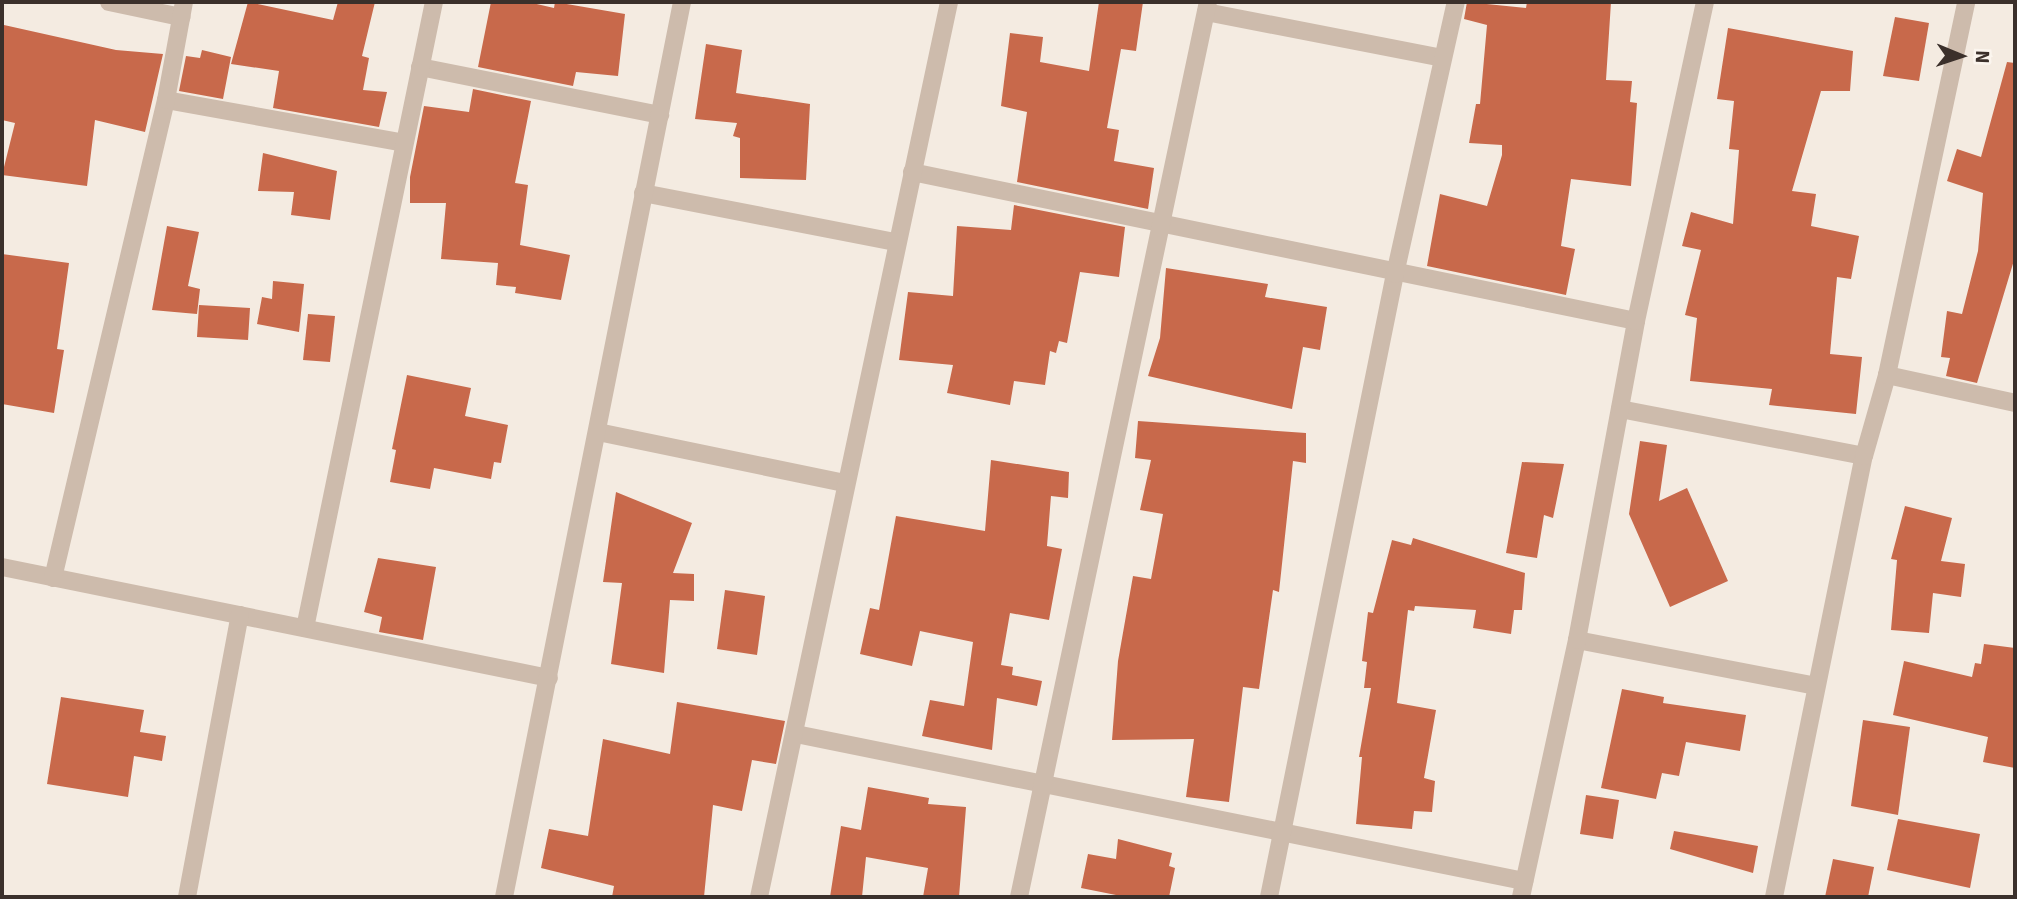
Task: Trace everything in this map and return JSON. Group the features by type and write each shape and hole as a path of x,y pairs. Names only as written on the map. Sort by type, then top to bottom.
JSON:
{"street":[{"path":"53,578 166,100 183,10 109,2"},
{"path":"305,628 434,2"},
{"path":"503,897 549,678 682,2"},
{"path":"758,897 796,734 844,483 949,2"},
{"path":"1269,897 1395,274 1456,2"},
{"path":"796,734 1284,832 1522,889 1577,640 1636,321 1705,2"},
{"path":"1774,897 1864,456 1887,375 1966,2"},
{"path":"1019,897 1207,7 1443,58"},
{"path":"420,67 660,115"},
{"path":"166,100 404,143"},
{"path":"912,173 1395,274 1636,321"},
{"path":"643,193 896,242"},
{"path":"1887,375 2015,403"},
{"path":"1620,409 1864,456"},
{"path":"598,432 844,483"},
{"path":"2,568 549,678"},
{"path":"187,897 240,615"},
{"path":"1577,640 1816,686"}],"building":[{"path":"248,2 333,20 338,2 375,2 362,56 369,58 363,90 387,92 379,127 273,108 279,71 231,64"},
{"path":"491,2 528,2 554,8 555,2 625,14 618,76 576,72 573,86 478,67"},
{"path":"1099,2 1143,2 1136,51 1121,49 1107,128 1119,130 1114,161 1154,168 1148,209 1017,182 1027,112 1001,106 1010,33 1043,37 1040,62 1089,71"},
{"path":"1467,2 1526,8 1527,2 1611,2 1606,80 1632,81 1630,102 1637,103 1631,186 1571,179 1561,246 1575,249 1566,295 1427,266 1440,194 1487,206 1502,155 1502,145 1469,143 1476,104 1480,104 1487,25 1464,19"},
{"path":"1895,17 1929,23 1919,81 1883,76"},
{"path":"4,25 116,50 163,54 145,132 95,120 87,186 2,175 15,123 2,120"},
{"path":"1728,28 1853,51 1850,91 1821,91 1792,191 1816,194 1811,226 1859,236 1851,279 1837,277 1830,354 1862,357 1856,414 1769,405 1772,389 1690,381 1697,318 1685,315 1701,250 1682,246 1691,212 1733,224 1739,150 1729,149 1734,101 1717,99"},
{"path":"706,44 742,50 736,93 810,104 806,180 740,178 740,138 733,136 737,123 695,119"},
{"path":"202,50 231,57 223,99 179,91 186,56 200,58"},
{"path":"2007,62 2015,63 2015,257 1977,383 1946,376 1950,358 1941,357 1947,311 1962,314 1978,251 1983,193 1947,181 1957,149 1981,157"},
{"path":"473,89 531,101 515,183 528,185 520,245 570,255 561,300 515,293 516,287 496,285 498,263 441,259 446,203 410,203 410,177 424,106 469,112"},
{"path":"263,153 337,171 330,220 291,215 294,192 258,191"},
{"path":"1014,205 1125,227 1119,277 1080,272 1067,343 1059,341 1056,353 1050,351 1045,385 1014,381 1010,405 947,393 953,365 899,360 908,292 953,296 957,226 1011,230"},
{"path":"167,226 199,232 188,286 200,289 197,314 152,310"},
{"path":"2,254 69,263 57,349 64,350 54,413 2,404"},
{"path":"1166,268 1268,284 1265,297 1327,307 1320,350 1303,347 1292,409 1148,376 1160,338"},
{"path":"273,281 304,284 299,332 257,324 262,297 272,299"},
{"path":"199,305 250,308 248,340 197,337"},
{"path":"308,314 335,316 330,362 303,360"},
{"path":"407,375 471,388 465,416 508,425 501,463 494,462 491,479 434,468 430,489 390,482 396,450 392,449"},
{"path":"1138,421 1306,433 1306,463 1293,461 1279,592 1273,590 1259,689 1243,687 1229,802 1186,797 1194,739 1112,740 1118,661 1133,576 1151,579 1163,514 1140,510 1151,460 1135,458"},
{"path":"1640,441 1667,445 1659,501 1687,488 1728,581 1670,607 1629,514"},
{"path":"991,460 1069,472 1068,498 1051,496 1047,546 1062,549 1049,620 1010,613 1001,665 1013,667 1012,675 1042,681 1037,706 997,698 992,750 922,736 930,700 964,706 973,642 920,631 912,666 860,654 870,608 879,610 896,516 985,531"},
{"path":"1522,462 1564,464 1553,518 1544,515 1537,558 1506,553"},
{"path":"616,492 692,523 673,573 694,574 694,601 670,600 664,673 611,664 622,583 603,582"},
{"path":"1905,506 1952,518 1941,561 1965,564 1961,597 1933,593 1929,633 1891,630 1897,560 1891,559"},
{"path":"1413,538 1525,573 1522,610 1514,610 1511,634 1473,628 1476,610 1415,606 1414,611 1408,610 1397,703 1436,710 1424,778 1435,781 1432,812 1414,811 1412,829 1356,824 1362,757 1359,757 1371,688 1364,688 1367,662 1362,661 1368,612 1373,613 1392,540 1411,545"},
{"path":"378,558 436,567 423,640 379,632 382,617 364,612"},
{"path":"725,590 765,596 757,655 717,649"},
{"path":"1984,644 2015,648 2015,768 1983,762 1988,737 1893,715 1904,661 1972,677 1975,663 1981,664"},
{"path":"1622,689 1664,697 1663,703 1746,715 1740,751 1686,742 1679,776 1662,773 1656,799 1601,788"},
{"path":"61,697 144,710 140,732 166,736 162,761 134,756 128,797 47,784"},
{"path":"677,702 785,721 776,764 752,760 742,811 713,805 704,897 612,897 614,886 541,868 549,829 588,836 603,739 670,754"},
{"path":"1863,720 1910,727 1898,815 1851,806"},
{"path":"868,787 929,798 928,804 966,807 959,897 923,897 928,868 866,857 862,897 830,897 841,826 861,830"},
{"path":"1586,795 1619,800 1613,839 1580,834"},
{"path":"1898,819 1980,834 1970,888 1887,870"},
{"path":"1674,831 1758,846 1753,873 1670,849"},
{"path":"1118,839 1172,853 1169,866 1175,868 1169,897 1126,897 1081,888 1088,854 1116,859"},
{"path":"1833,859 1874,867 1868,897 1825,897"}]}
